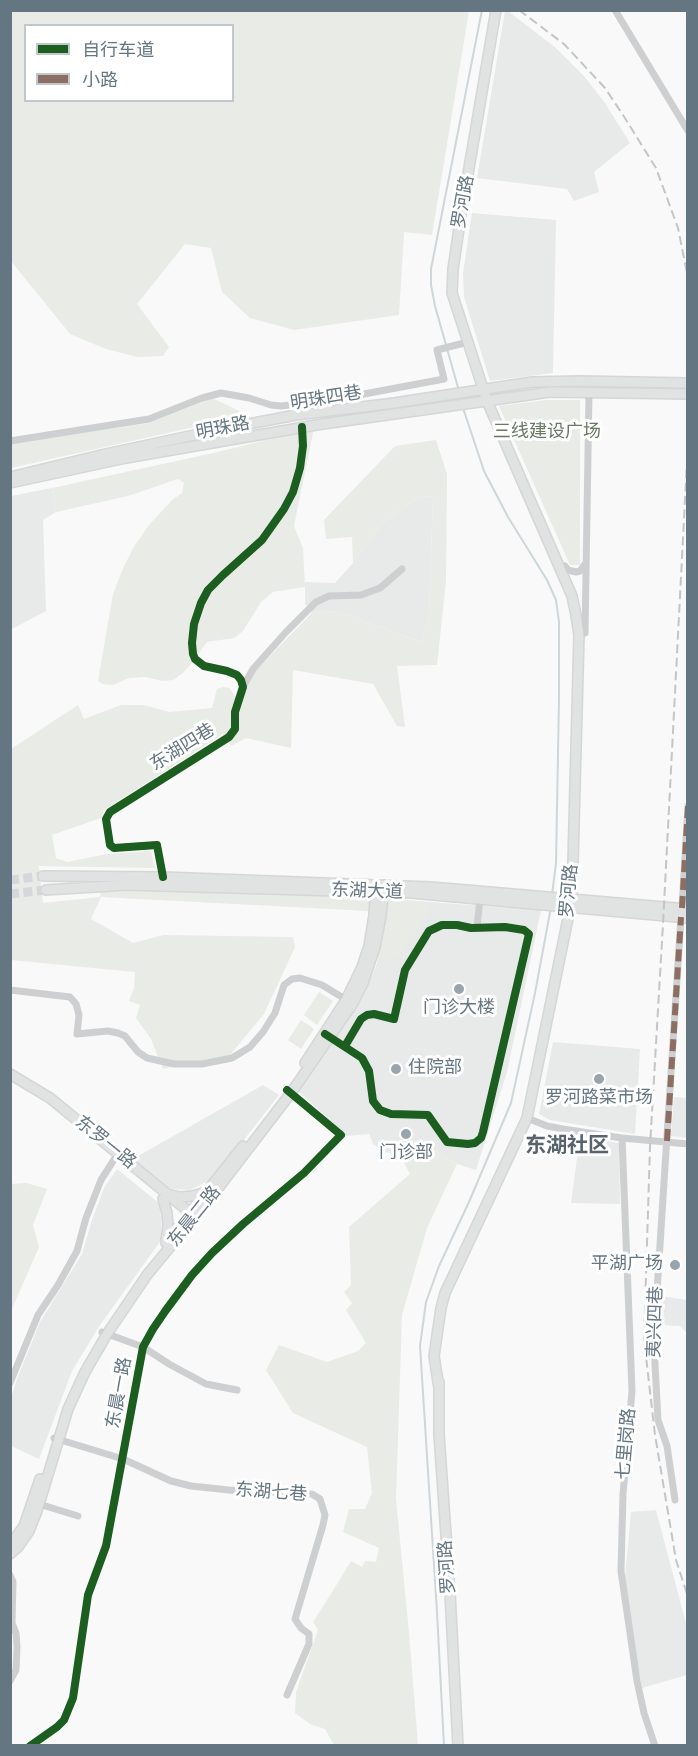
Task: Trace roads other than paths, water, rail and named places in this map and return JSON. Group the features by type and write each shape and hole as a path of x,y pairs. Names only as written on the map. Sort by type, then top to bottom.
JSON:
{"main road":[{"name":"罗河路","path":"458,1746 439,1434 439,1388 434,1356 445,1293 529,1119 574,903 585,633 577,594 484,389 452,293 453,269 496,10"},
{"path":"484,389 532,382 687,383"},
{"name":"明珠路","path":"10,477 222,429 296,415 484,389"},
{"path":"489,400 550,392 687,394"},
{"name":"罗河路","path":"489,400 572,596 576,615 579,635 574,903"},
{"name":"明珠路","path":"10,483 126,458 302,427 489,400"},
{"name":"东湖大道","path":"43,876 163,878 380,889 480,899 535,898"},
{"name":"东湖大道","path":"45,890 111,885 380,889 431,887 685,913"},
{"name":"东晨二路","path":"105,1333 289,1091 350,1001 369,946 380,889"},
{"name":"东罗一路","path":"10,1074 50,1098 191,1217"},
{"name":"东罗一路","path":"10,1080 46,1103 166,1196"},
{"name":"东晨二路","path":"10,1545 24,1526 56,1438 105,1333 144,1271 165,1244 191,1217 206,1192 289,1091"},
{"path":"165,1244 168,1226 166,1196 193,1196 206,1192"},
{"name":"东晨二路","path":"10,1554 29,1531 39,1504 56,1438"}],"street":[{"path":"615,10 687,131"},
{"name":"明珠四巷","path":"10,441 149,419 220,393 282,406 332,400 444,379 437,350 468,342"},
{"name":"罗河路","path":"585,633 589,393"},
{"path":"243,687 237,675 204,666 195,659 192,643 194,624 208,590 262,540 284,510 293,492 300,468 303,446 302,427"},
{"path":"565,566 568,570 576,572 584,567 586,562"},
{"path":"243,687 253,669 316,602 329,596 361,595 380,588 402,569"},
{"name":"东湖四巷","path":"163,878 157,845 114,848 110,844 106,819 110,812 233,734 236,724 235,712 243,687"},
{"name":"夷兴四巷","path":"675,1500 667,1446 657,1420 655,1323 685,913 687,806"},
{"path":"477,927 480,899"},
{"path":"328,1036 362,1058 371,1077 373,1101 384,1112 428,1115 447,1142 468,1144 478,1141 483,1132 529,934 524,930 505,927 457,925 442,925 429,930 405,970 394,1019 374,1014 367,1015 360,1019 345,1046"},
{"path":"10,990 70,997 76,1004 79,1015 77,1034 108,1031 118,1033 125,1036 138,1052 147,1058 163,1063 183,1064 202,1064 232,1058 250,1047 263,1032 275,1012 285,985 292,979 300,978 322,985 350,1001"},
{"name":"东晨一路","path":"30,1746 57,1727 64,1720 71,1706 88,1595 106,1546 143,1347 166,1310 212,1253 304,1173 341,1135 289,1091"},
{"path":"529,1119 547,1126 622,1138 687,1144"},
{"name":"七里岗路","path":"622,1138 632,1390 623,1494 621,1571 637,1681 655,1746"},
{"path":"10,1383 38,1315 53,1294 77,1251 86,1218 101,1180 115,1158"},
{"path":"105,1333 143,1347 206,1384 237,1390"},
{"name":"东湖七巷","path":"56,1438 123,1459 171,1481 191,1486 312,1494 321,1499 325,1515 323,1526 295,1619 309,1634 309,1644 287,1695"},
{"path":"39,1504 78,1516"},
{"path":"10,1575 13,1582 12,1623 16,1633 17,1647 16,1671 10,1681"}],"waterway":[{"path":"459,391 435,306 431,269 482,10"},
{"path":"463,408 484,471 508,517 547,580 556,600 559,622 559,698 556,863 552,895"},
{"path":"444,1746 420,1346 426,1302 439,1266 511,1103 551,907"}],"tunnel":[{"path":"10,880 43,876"},
{"path":"10,894 46,890"}],"railway":[{"path":"519,10 564,44 605,88 623,115 656,168 678,228 688,278"},
{"path":"688,442 650,1147 644,1339 655,1435 676,1560 688,1597"}],"place":[{"name":"门诊大楼","path":"459,989"},
{"name":"住院部","path":"396,1069"},
{"name":"罗河路菜市场","path":"599,1079"},
{"name":"门诊部","path":"406,1134"},
{"name":"平湖广场","path":"675,1265"}],"district":[{"name":"东湖社区","path":"567,1147"}],"park label":[{"name":"三线建设广场","path":"547,433"}]}
